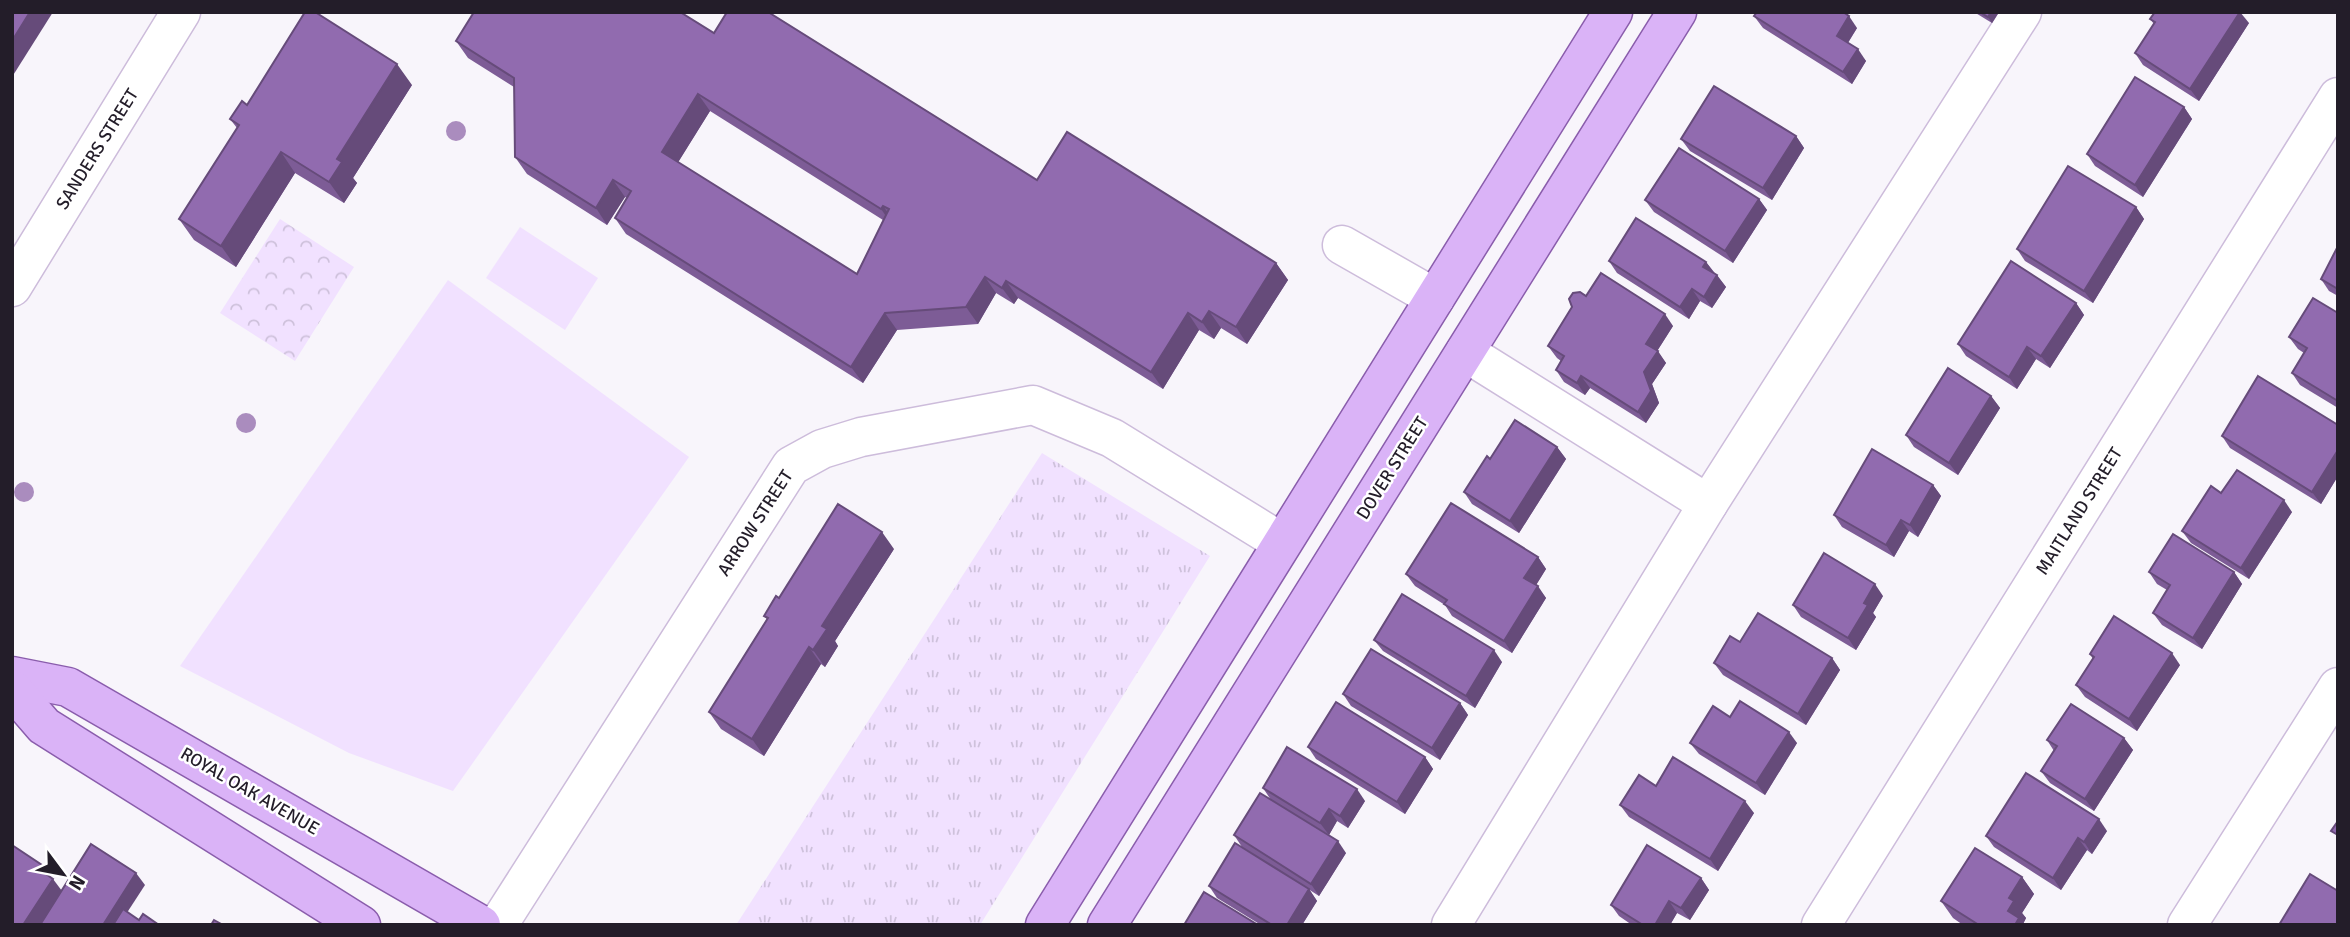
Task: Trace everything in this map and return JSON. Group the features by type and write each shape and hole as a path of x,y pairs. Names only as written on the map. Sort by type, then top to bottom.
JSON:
{"main road":[{"path":"1045,925 1613,12"},
{"name":"DOVER STREET","path":"1107,925 1677,12"},
{"name":"ROYAL OAK AVENUE","path":"12,676 68,687 481,925"},
{"path":"12,689 44,726 361,925"}],"street":[{"name":"SANDERS STREET","path":"12,286 181,12"},
{"path":"1451,925 1708,504 2022,12"},
{"name":"MAITLAND STREET","path":"1821,925 2338,97"},
{"path":"1342,245 1435,298"},
{"path":"1465,352 1708,504"},
{"name":"ARROW STREET","path":"498,925 791,466 821,449 861,437 1033,405 1112,438 1281,542"},
{"path":"2187,925 2338,687"}],"green space":[{"path":"280,219 354,267 295,361 220,313"},
{"path":"520,227 598,278 565,330 486,278"},
{"path":"448,280 689,457 453,791 349,753 180,666"},
{"path":"1042,453 1210,556 980,925 736,925"}],"building":[{"path":"12,12 30,12 12,41"},
{"path":"305,12 315,12 397,64 337,159 342,162 329,182 281,152 221,246 179,219 239,125 230,119 242,101 247,105"},
{"path":"474,12 680,12 714,33 727,12 768,12 1037,180 1067,132 1276,263 1236,327 1209,311 1202,322 1188,313 1151,372 1006,281 1002,288 985,277 966,307 885,313 851,367 615,218 631,191 613,180 596,208 515,157 514,78 456,41","holes":["698,94 881,209 883,206 889,209 857,274 662,152"]},
{"path":"1757,12 1843,12 1849,16 1837,36 1858,49 1843,72 1754,16"},
{"path":"2155,12 2240,12 2190,89 2135,53 2155,22 2150,19"},
{"path":"2135,77 2184,107 2135,185 2087,154"},
{"path":"1714,86 1796,136 1763,188 1681,139"},
{"path":"1679,148 1759,199 1725,251 1645,200"},
{"path":"2068,166 2136,207 2084,291 2017,249"},
{"path":"1636,218 1706,262 1703,267 1717,275 1704,297 1692,289 1680,307 1609,261"},
{"path":"2338,246 2338,289 2321,279"},
{"path":"2011,261 2076,303 2041,356 2027,347 2009,377 1958,344"},
{"path":"1601,273 1665,314 1646,344 1658,351 1644,372 1651,391 1638,412 1581,376 1577,383 1556,370 1564,356 1548,346 1572,307 1569,299 1573,293 1580,292 1586,296"},
{"path":"2313,298 2338,313 2338,401 2292,373 2307,348 2289,337"},
{"path":"1948,368 1991,396 1949,463 1906,435"},
{"path":"2258,376 2338,425 2338,450 2312,492 2222,436"},
{"path":"1515,420 1557,447 1510,521 1464,492 1487,456 1490,459"},
{"path":"1872,449 1933,485 1910,525 1901,520 1886,545 1834,515"},
{"path":"2237,470 2284,500 2241,568 2182,531 2211,486 2221,493"},
{"path":"1451,503 1538,557 1524,578 1538,586 1504,641 1444,604 1447,600 1406,574"},
{"path":"838,504 882,532 822,626 827,629 813,650 809,647 752,739 709,712 768,618 764,616 776,596 779,598"},
{"path":"2173,534 2234,572 2193,638 2153,613 2170,585 2149,572"},
{"path":"1824,553 1875,584 1864,603 1868,605 1848,638 1793,605"},
{"path":"1402,594 1494,650 1466,696 1374,640"},
{"path":"1758,613 1832,658 1798,714 1714,663 1730,636 1740,642"},
{"path":"2114,616 2172,653 2129,719 2076,685 2094,657 2090,654"},
{"path":"1371,649 1460,703 1432,748 1343,694"},
{"path":"1740,701 1789,732 1756,783 1690,743 1713,706 1730,717"},
{"path":"1336,702 1425,757 1397,802 1308,747"},
{"path":"2071,704 2124,738 2085,799 2041,771 2057,746 2047,740"},
{"path":"1287,747 1357,789 1340,816 1329,809 1320,823 1263,788"},
{"path":"1673,757 1745,801 1710,859 1620,805 1639,775 1656,786"},
{"path":"2026,773 2099,819 2084,842 2078,838 2053,878 1986,836"},
{"path":"1260,793 1338,841 1311,884 1234,835"},
{"path":"2338,821 2338,835 2331,831"},
{"path":"1235,843 1309,889 1287,925 1272,925 1209,886"},
{"path":"91,844 136,873 103,925 40,925"},
{"path":"12,845 42,865 39,869 53,879 23,925 12,925"},
{"path":"1647,845 1701,878 1681,908 1669,901 1655,925 1643,925 1611,905"},
{"path":"1975,848 2022,877 2009,898 2014,901 2008,911 2019,918 2015,925 1979,925 1941,901"},
{"path":"2310,874 2338,891 2338,925 2279,925"},
{"path":"1204,892 1258,925 1184,925"},
{"path":"123,909 139,920 143,914 159,925 113,925"}]}
